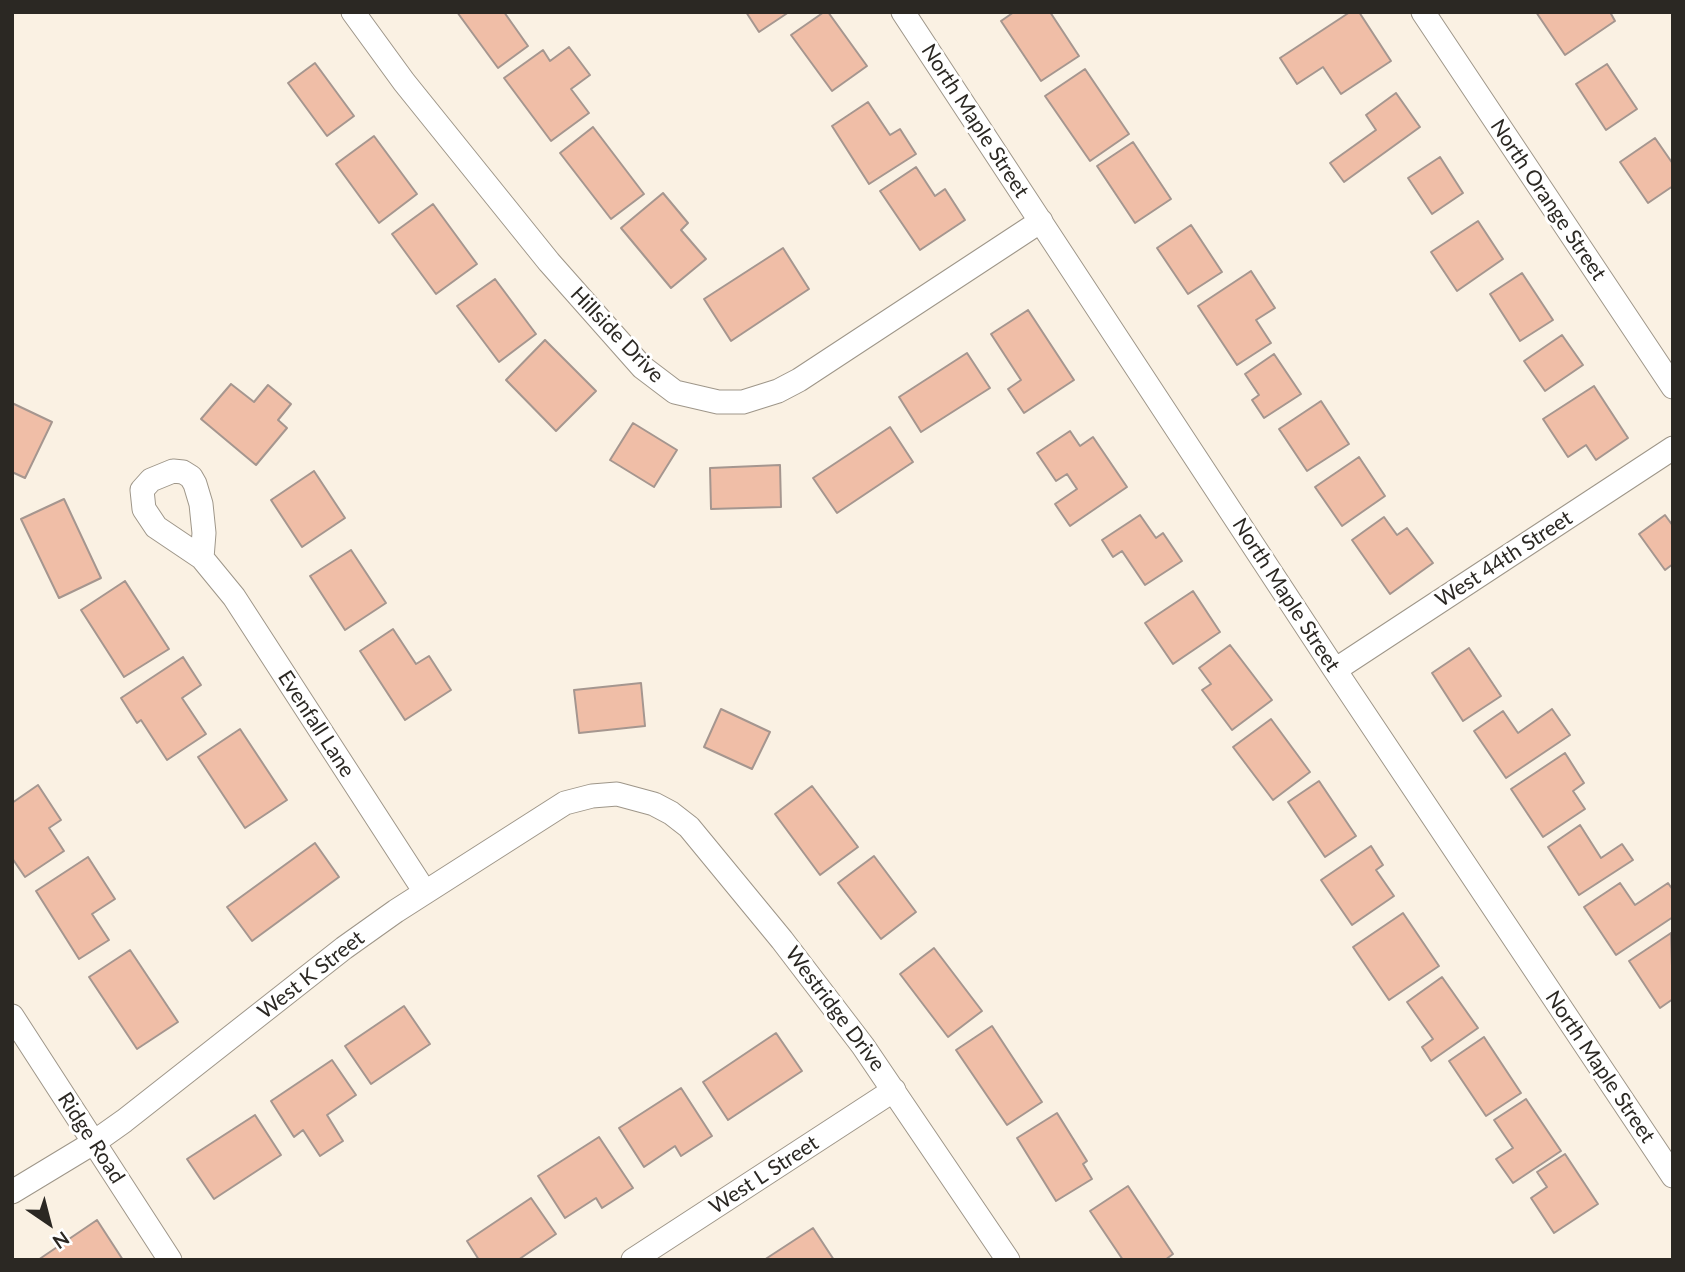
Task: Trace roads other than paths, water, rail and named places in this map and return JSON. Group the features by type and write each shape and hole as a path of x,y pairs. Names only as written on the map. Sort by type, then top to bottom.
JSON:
{"street":[{"name":"Hillside Drive","path":"353,12 404,82 549,262 642,367 675,393 718,402 743,402 778,391 799,380 1041,221"},
{"name":"North Maple Street","path":"903,12 1335,670 1673,1176"},
{"name":"North Orange Street","path":"1423,12 1673,387"},
{"name":"West 44th Street","path":"1335,670 1673,448"},
{"name":"Evenfall Lane","path":"202,558 233,597 425,892"},
{"name":"West K Street","path":"12,1192 124,1121 344,948 425,892 565,803 592,796 626,796"},
{"name":"Westridge Drive","path":"626,796 663,808 689,827 782,940 894,1090 1009,1260"},
{"name":"Ridge Road","path":"12,1016 170,1260"},
{"name":"West L Street","path":"633,1260 894,1090"}]}
